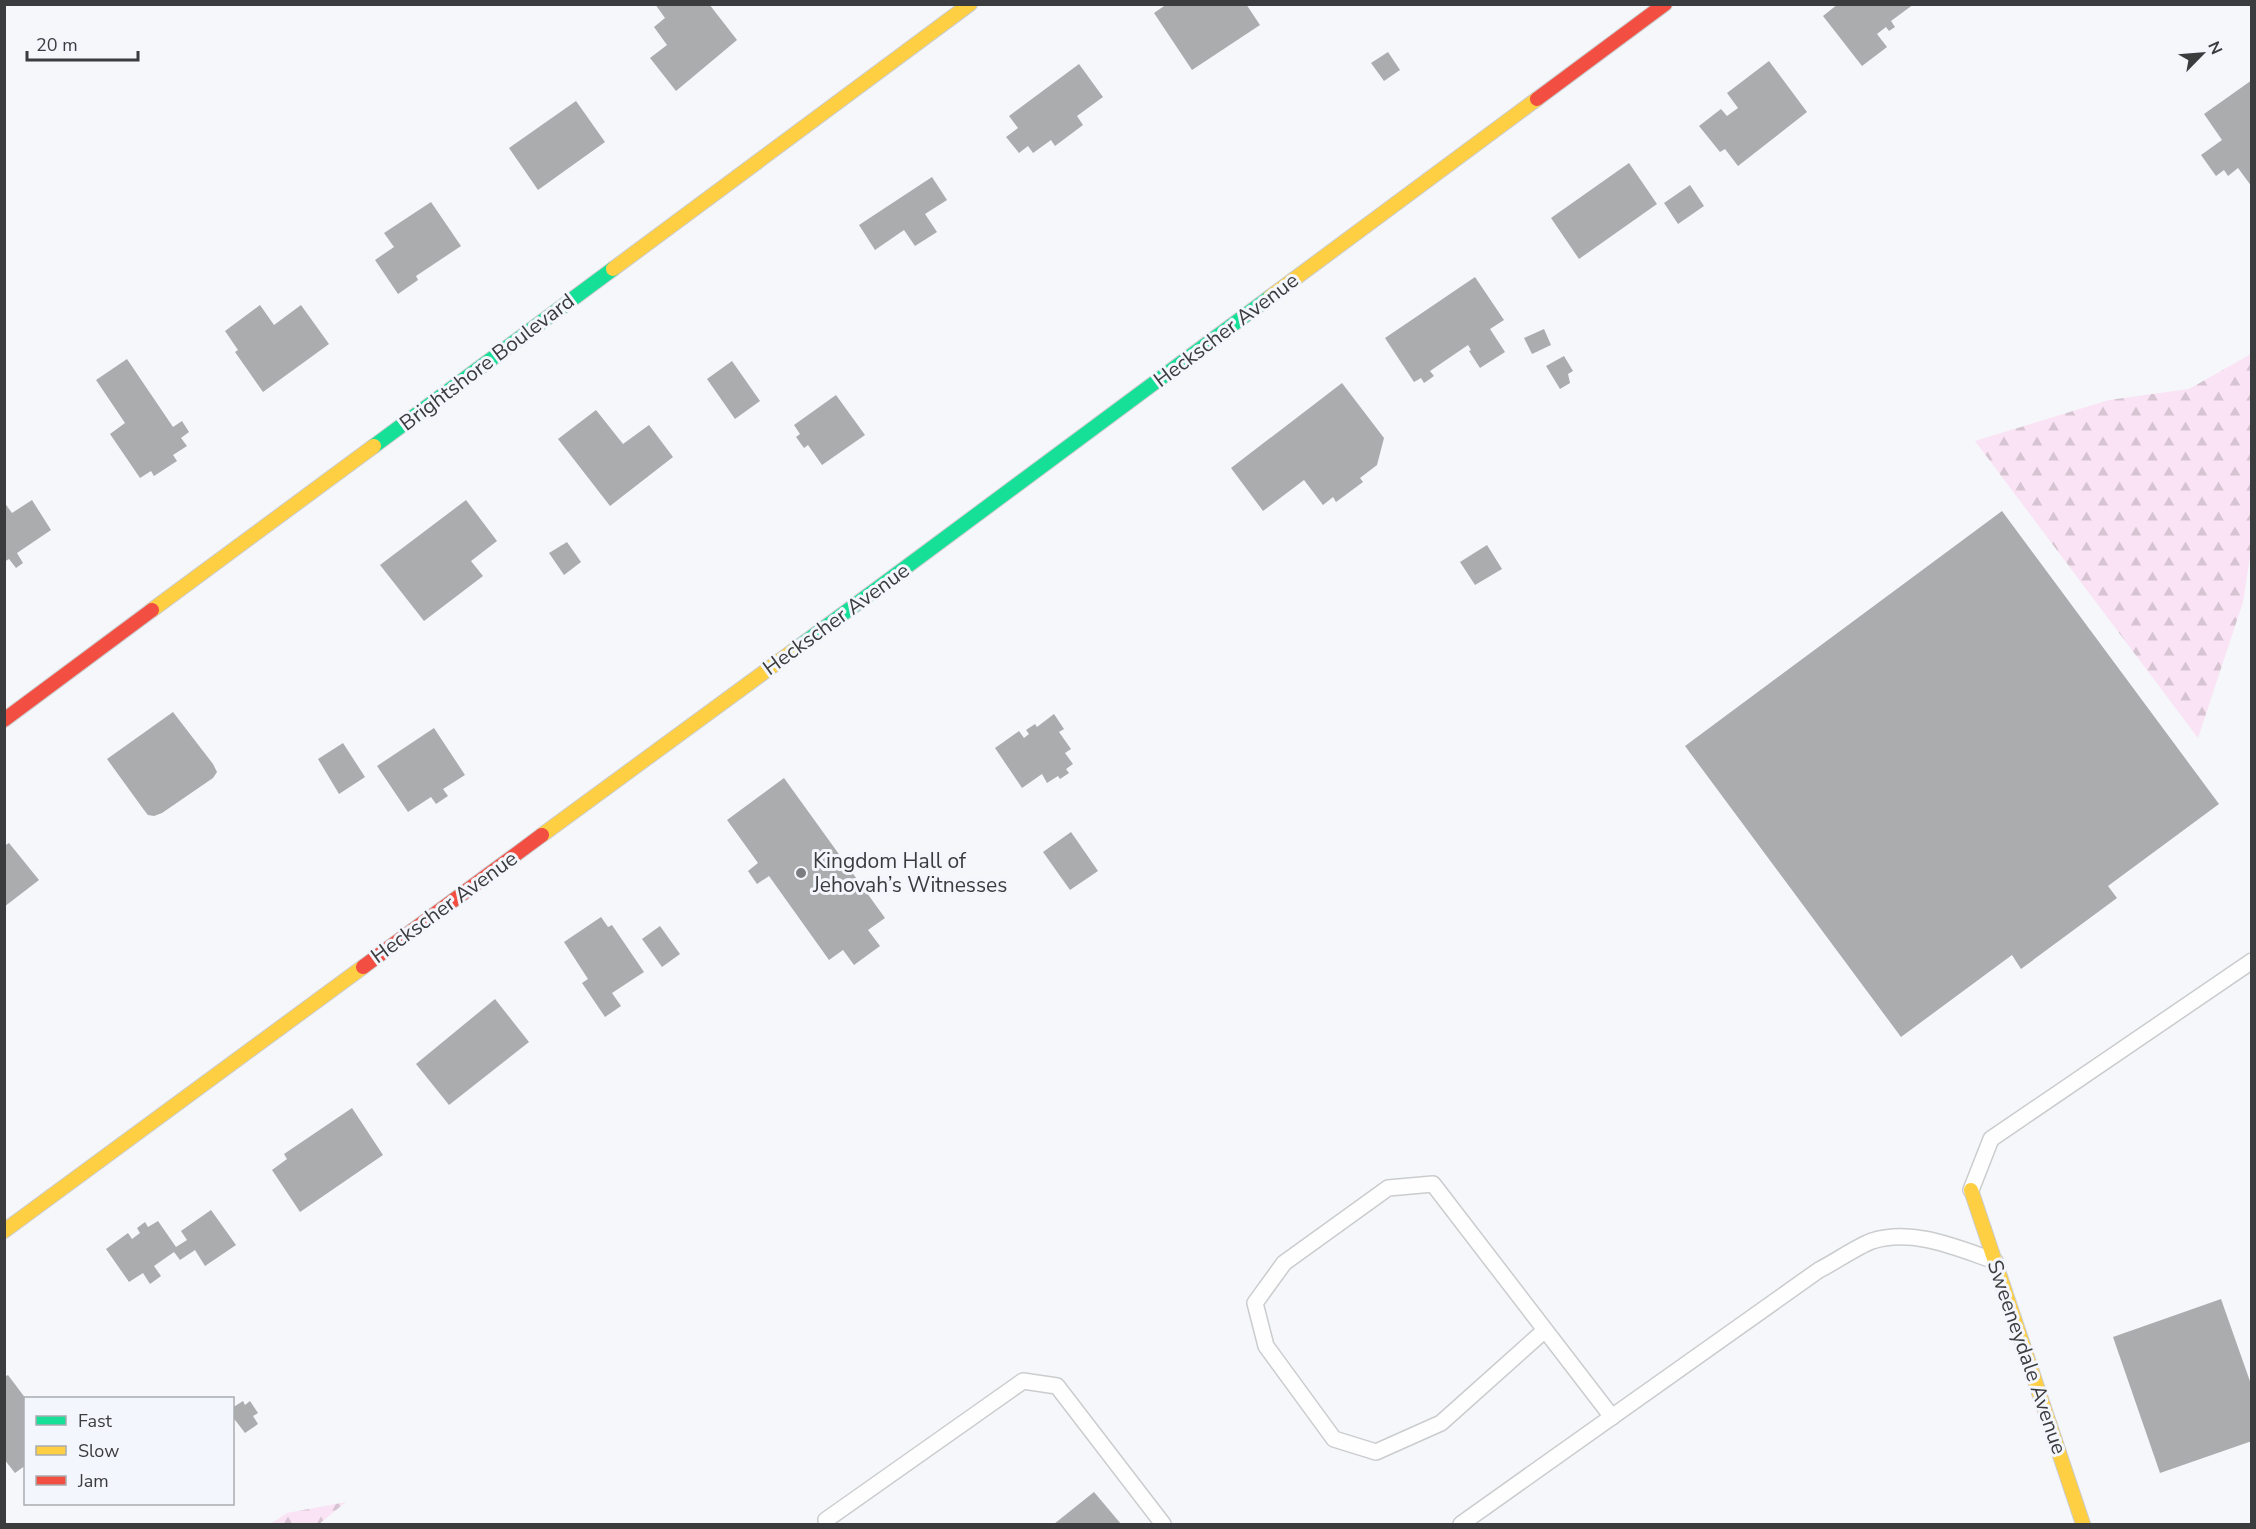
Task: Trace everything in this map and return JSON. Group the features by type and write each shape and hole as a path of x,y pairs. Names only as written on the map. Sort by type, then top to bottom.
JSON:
{"street":[{"name":"Brightshore Boulevard","path":"4,720 970,4"},
{"name":"Heckscher Avenue","path":"4,1231 798,647 1665,4"},
{"name":"Sweeneydale Avenue","path":"1971,1190 2083,1524"}],"lane":[{"path":"1971,1190 1991,1139 2252,961"},
{"path":"1545,1330 1441,1423 1376,1452 1334,1439 1266,1346 1255,1303 1284,1263 1388,1188 1433,1184 1612,1417"},
{"path":"1461,1524 1819,1270 1872,1241 1908,1237 1943,1243 1995,1261"},
{"path":"824,1523 1023,1381 1058,1386 1163,1524"}],"green space":[{"path":"2251,354 2251,550 2243,602 2198,738 1975,441 2109,400 2189,389"},
{"path":"346,1502 319,1524 270,1524 287,1513"}],"building":[{"path":"655,4 709,4 737,40 676,91 650,58 667,45 654,27 665,18"},
{"path":"1167,4 1246,4 1260,25 1192,70 1154,13"},
{"path":"1838,4 1914,4 1891,21 1895,27 1889,31 1886,27 1877,34 1887,47 1862,66 1823,16"},
{"path":"1388,52 1400,70 1384,81 1371,63"},
{"path":"1769,61 1807,112 1738,166 1725,149 1720,152 1699,126 1721,109 1727,116 1738,108 1727,93"},
{"path":"1079,64 1103,97 1077,116 1083,125 1055,146 1051,140 1033,153 1028,146 1019,153 1006,137 1018,128 1009,116"},
{"path":"2252,80 2252,187 2238,168 2228,176 2224,170 2216,176 2201,155 2222,140 2204,114"},
{"path":"576,101 605,142 538,190 509,148"},
{"path":"1629,163 1657,204 1579,259 1551,218"},
{"path":"932,177 947,200 925,214 937,232 915,246 904,230 875,250 859,225"},
{"path":"1690,185 1704,206 1678,224 1664,203"},
{"path":"431,202 461,246 416,276 418,280 398,294 375,260 394,247 384,233"},
{"path":"1475,277 1504,320 1490,329 1505,352 1480,368 1469,351 1471,350 1468,345 1430,371 1434,376 1424,383 1421,378 1414,382 1385,338"},
{"path":"260,305 274,325 301,305 329,344 263,392 235,352 238,350 225,331"},
{"path":"1544,329 1551,345 1532,354 1524,338"},
{"path":"1564,356 1573,371 1568,374 1570,383 1560,389 1546,366"},
{"path":"127,359 173,427 182,421 189,432 181,438 187,446 173,455 177,461 154,476 151,471 140,478 110,434 125,423 96,380"},
{"path":"732,361 760,401 735,419 707,379"},
{"path":"1342,383 1384,438 1377,465 1360,478 1363,482 1336,502 1333,497 1323,505 1304,480 1263,511 1231,468"},
{"path":"836,395 865,435 822,465 808,445 804,448 796,437 800,434 794,425"},
{"path":"596,410 623,444 649,425 673,457 610,506 558,439"},
{"path":"32,500 51,530 17,553 23,563 16,568 9,559 4,562 4,502 12,513"},
{"path":"466,500 497,541 471,561 483,576 424,621 380,565"},
{"path":"2002,511 2219,804 2108,886 2117,898 2021,969 2012,955 1901,1037 1685,746"},
{"path":"567,542 581,562 564,575 549,553"},
{"path":"1487,545 1502,569 1475,585 1460,562"},
{"path":"173,712 217,772 213,778 162,813 154,816 148,815 107,759"},
{"path":"1054,714 1064,729 1059,732 1071,749 1065,753 1073,764 1066,769 1069,773 1060,779 1058,776 1047,783 1042,774 1022,788 995,748 1019,731 1024,738 1029,734 1026,730 1035,724 1037,727"},
{"path":"434,728 465,775 443,789 448,796 436,804 431,797 408,812 377,766"},
{"path":"343,743 365,777 339,794 318,759"},
{"name":"Kingdom Hall of Jehovah’s Witnesses","path":"784,778 885,918 868,930 880,946 854,965 843,950 829,960 769,876 757,884 748,871 758,863 727,820"},
{"path":"1071,832 1098,871 1070,890 1043,852"},
{"path":"9,843 39,880 4,907 4,846"},
{"path":"601,917 608,927 612,925 644,972 612,993 621,1006 605,1017 582,983 588,979 564,942"},
{"path":"660,926 680,954 662,967 642,939"},
{"path":"495,999 529,1042 449,1105 416,1064"},
{"path":"352,1108 383,1155 300,1212 272,1170 287,1159 284,1154"},
{"path":"211,1210 236,1245 205,1266 195,1250 180,1260 174,1252 154,1266 161,1276 150,1284 143,1273 129,1282 106,1249 128,1233 132,1239 140,1233 137,1228 145,1222 148,1227 158,1221 176,1247 187,1240 181,1231"},
{"path":"2221,1299 2252,1387 2252,1441 2160,1473 2113,1337"},
{"path":"8,1375 24,1397 24,1466 15,1473 4,1459 4,1377"},
{"path":"243,1401 245,1405 250,1401 258,1413 253,1416 258,1424 245,1433 234,1419 234,1407"},
{"path":"1094,1492 1121,1524 1054,1524"}],"traffic: fast":[{"path":"374,446 613,269"},
{"path":"793,651 1270,297"}],"traffic: slow":[{"path":"613,269 970,4"},
{"path":"1270,297 1537,99"},
{"path":"152,610 374,446"},
{"path":"542,835 793,651"},
{"path":"4,1231 363,967"},
{"path":"1971,1190 2083,1524"}],"traffic: jam":[{"path":"1537,99 1665,4"},
{"path":"4,720 152,610"},
{"path":"363,967 542,835"}],"place":[{"name":"Kingdom Hall of Jehovah’s Witnesses","path":"801,873"}]}
